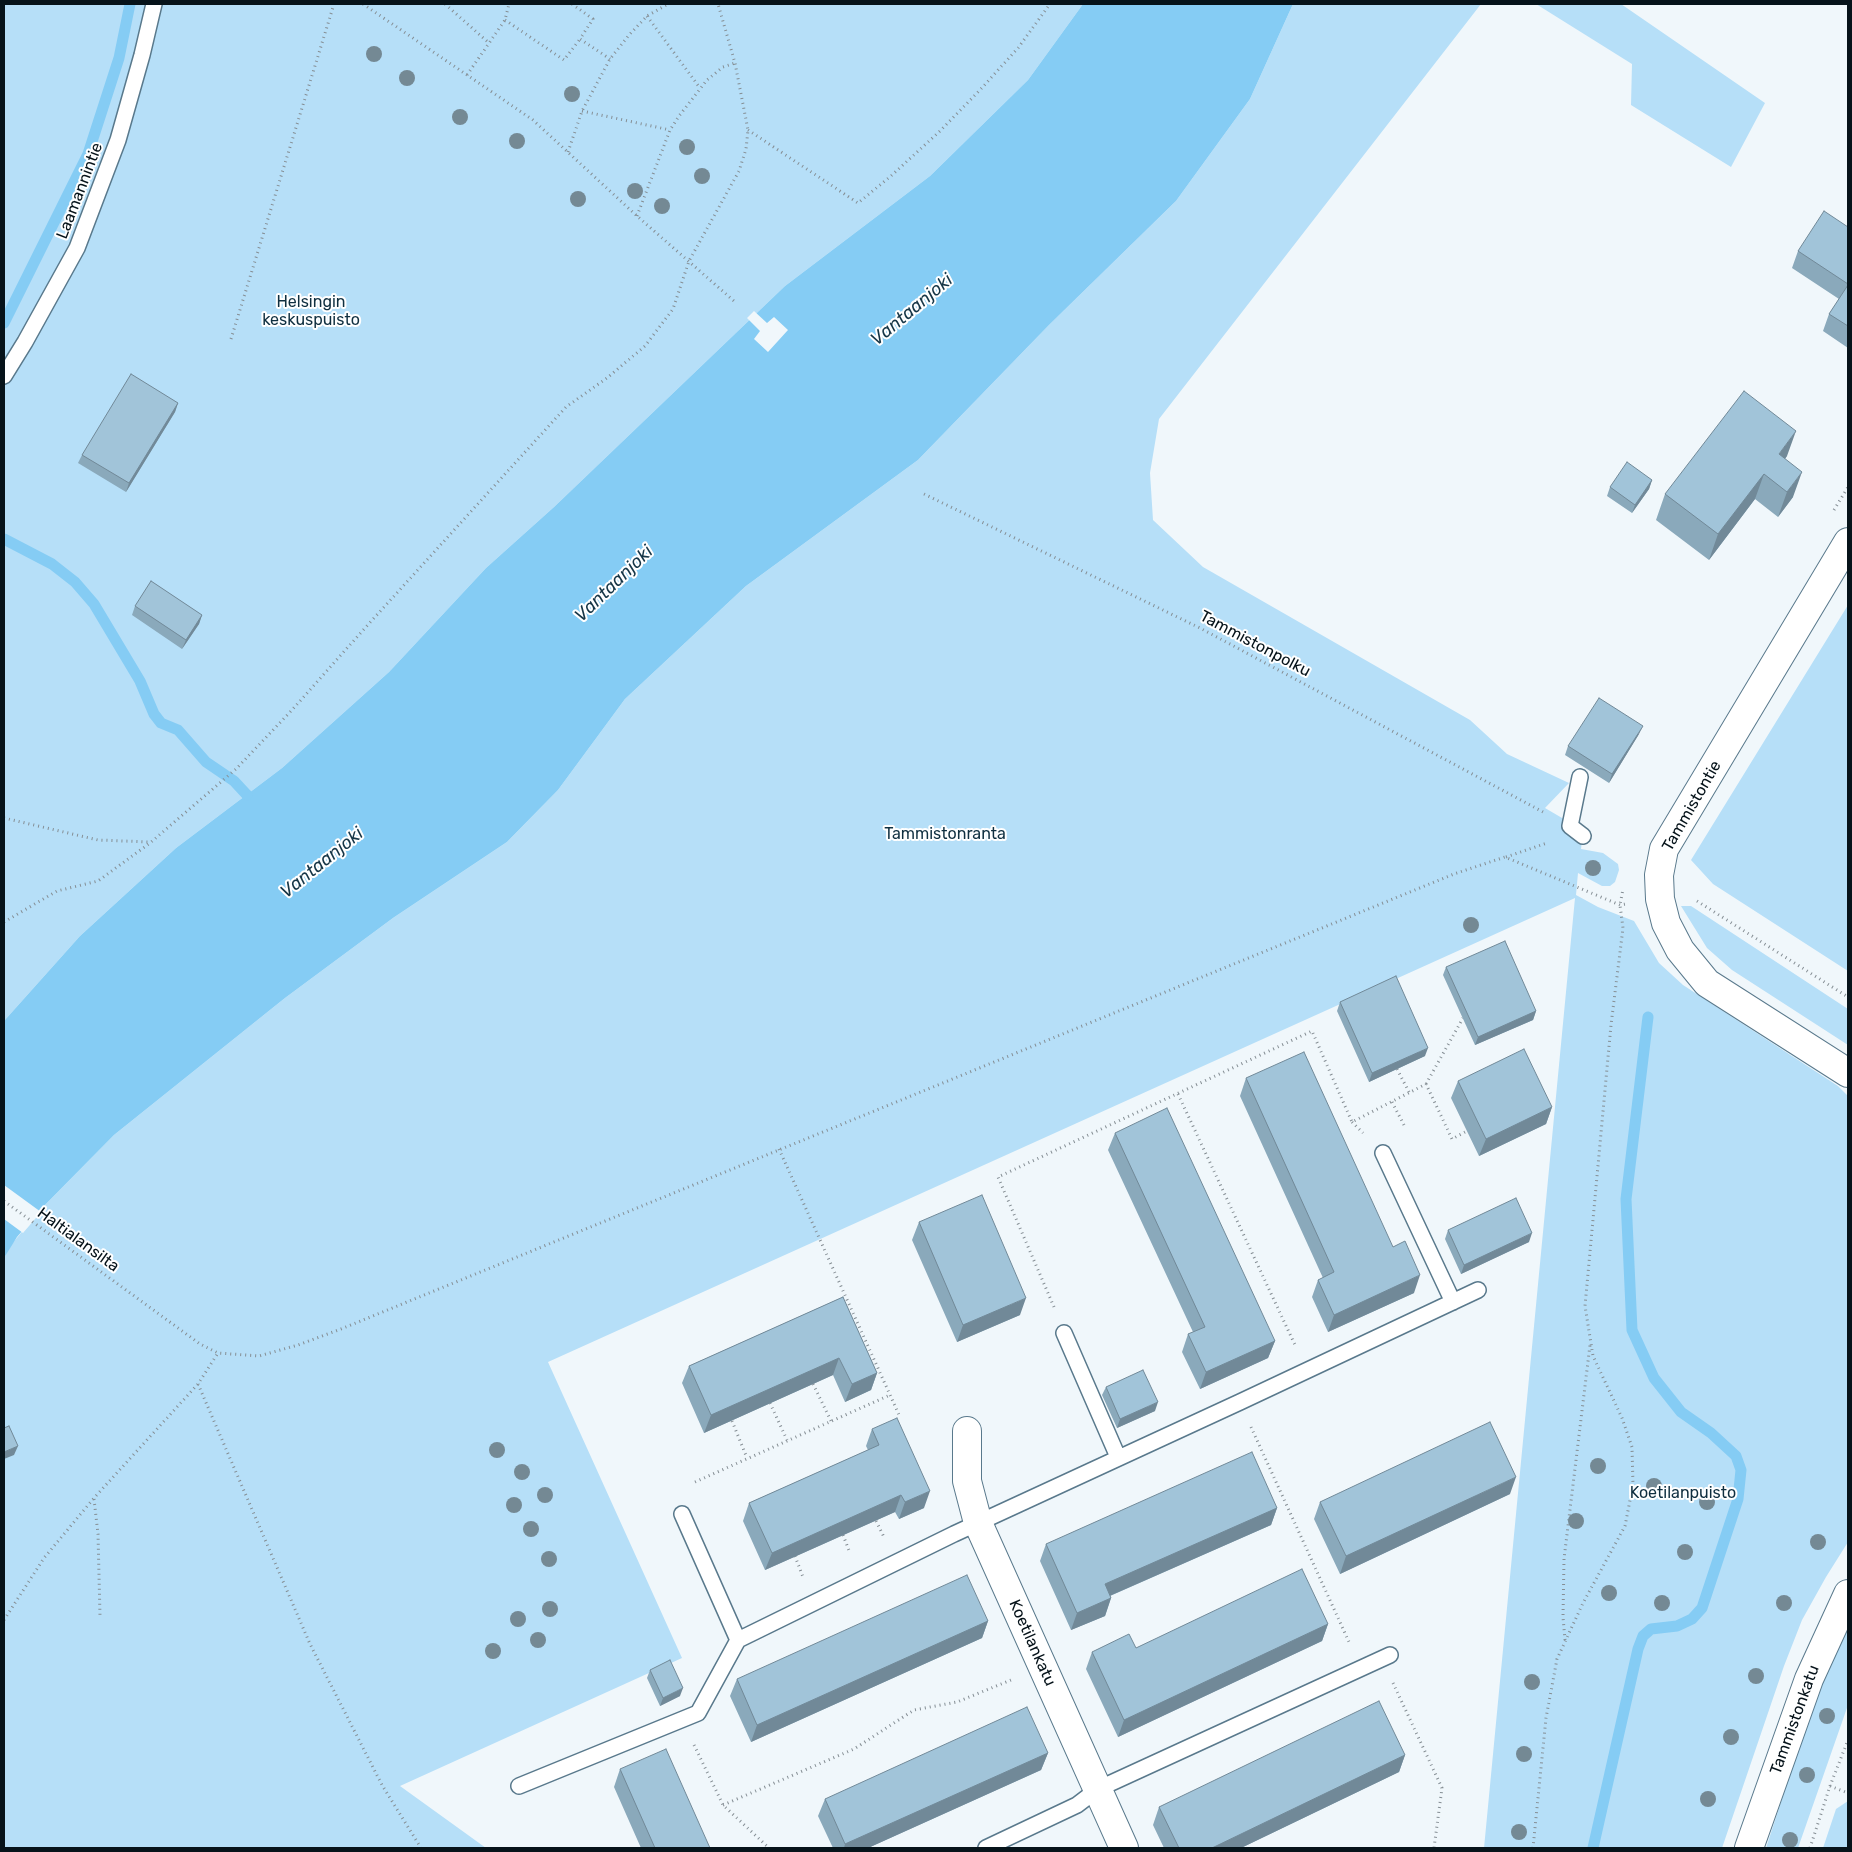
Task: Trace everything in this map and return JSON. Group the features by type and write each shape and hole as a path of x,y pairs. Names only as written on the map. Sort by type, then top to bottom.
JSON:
{"street":[{"name":"Tammistontie","path":"1848,542 1664,849 1659,874 1660,899 1666,923 1680,950 1707,983 1848,1073"},
{"name":"Koetilankatu","path":"967,1431 967,1481 978,1524 1124,1848"},
{"name":"Tammistonkatu","path":"1749,1848 1809,1679 1848,1594"}],"lane":[{"name":"Laamannintie","path":"4,376 77,248 118,140 154,4"},
{"path":"1580,777 1570,826 1583,836"},
{"path":"1383,1152 1453,1302"},
{"path":"519,1786 698,1713 738,1640 1118,1457 1478,1290"},
{"path":"1064,1333 1118,1457"},
{"path":"682,1514 738,1640"},
{"path":"986,1848 1077,1805 1098,1789 1386,1656"}],"path":[{"path":"231,339 334,4"},
{"path":"363,4 533,120 637,216 734,301"},
{"path":"444,4 489,42"},
{"path":"467,75 505,20 509,4"},
{"path":"505,20 564,60 593,19 572,4"},
{"path":"568,152 582,111 610,59 647,16 668,4"},
{"path":"4,922 57,891 98,881 150,842 236,769 292,710 566,407 607,378 645,346 674,309 689,262 739,171 746,149 748,130 735,63 718,4"},
{"path":"748,130 858,203 933,137 980,90 1018,48 1050,4"},
{"path":"647,16 700,88"},
{"path":"580,39 610,59"},
{"path":"637,216 670,130 700,88 723,67 735,63"},
{"path":"582,111 670,130"},
{"name":"Tammistonpolku","path":"924,494 1200,628 1570,826"},
{"path":"4,818 98,840 150,842"},
{"path":"4,1620 44,1558 94,1498 198,1384 218,1353 258,1356 298,1345 341,1329 1454,874 1564,838 1583,836"},
{"path":"1505,857 1620,905 1686,895 1848,997"},
{"path":"1534,1848 1546,1718 1557,1659 1583,1603 1625,1526 1633,1486 1632,1447 1622,1418 1594,1356 1585,1306 1610,1034 1622,928 1620,905"},
{"path":"1064,1333 998,1177 1312,1031 1352,1122 1426,1084 1463,1018"},
{"path":"1397,1069 1409,1092"},
{"path":"1426,1084 1452,1139 1467,1130"},
{"path":"1178,1094 1306,1371"},
{"path":"1392,1102 1404,1125"},
{"path":"779,1149 900,1416"},
{"name":"Haltialansilta","path":"4,1201 200,1344 218,1353"},
{"path":"1565,1641 1563,1617 1564,1560 1591,1340"},
{"path":"198,1384 310,1644 382,1784 422,1848"},
{"path":"813,1384 831,1421"},
{"path":"695,1482 890,1395"},
{"path":"1240,1402 1360,1668"},
{"path":"770,1403 787,1440"},
{"path":"732,1421 747,1458"},
{"path":"94,1498 98,1534 100,1616"},
{"path":"1386,1656 1442,1788 1434,1848"},
{"path":"723,1805 854,1749 914,1710 957,1702 1019,1677"},
{"path":"698,1713 694,1746 723,1805 768,1848"},
{"path":"1810,1848 1830,1786 1848,1740"},
{"path":"1830,1786 1848,1793"}],"green space":[{"name":"Helsingin keskuspuisto","path":"4,4 1083,4 1028,80 930,176 785,286 554,507 486,568 389,672 282,768 176,848 80,936 4,1021"},
{"name":"Tammistonranta","path":"1293,4 1481,4 1159,419 1150,473 1153,520 1203,567 1470,720 1507,754 1569,783 1545,808 1583,832 1581,849 1603,853 1618,864 1619,870 1615,882 1610,886 1602,886 1578,873 1576,895 1598,907 1634,921 1659,963 1683,985 1838,1086 1848,1096 1848,1542 1802,1620 1784,1666 1722,1848 1484,1848 1575,898 548,1362 682,1658 400,1786 486,1848 4,1848 4,1258 11,1245 41,1209 114,1135 285,998 393,918 507,842 558,790 625,699 746,586 918,460 1049,325 1176,201 1250,99"},
{"path":"1536,4 1621,4 1765,103 1731,167 1631,105 1632,64"},
{"path":"1848,605 1848,971 1713,884 1691,860"},
{"path":"1681,906 1691,906 1848,1009 1848,1045 1732,970 1707,948"},
{"path":"1848,1626 1848,1705 1798,1848 1766,1848 1813,1704 1833,1655"},
{"path":"1848,1801 1848,1848 1823,1848 1836,1809"}],"water":[{"name":"Vantaanjoki","path":"1083,4 1293,4 1250,99 1176,201 1049,325 918,460 746,586 625,699 558,790 507,842 393,918 285,998 114,1135 41,1209 17,1237 4,1258 4,1021 80,936 176,848 282,768 389,672 486,568 554,507 785,286 930,176 1028,80"}],"pier":[{"path":"754,311 767,323 774,317 788,330 768,352 754,339 760,331 747,318"},
{"path":"4,1185 41,1212 23,1233 4,1219"}],"building":[{"path":"1824,211 1848,227 1848,284 1798,251"},
{"path":"1848,285 1848,326 1829,314"},
{"path":"131,374 178,403 129,483 82,455"},
{"path":"1744,391 1796,431 1779,454 1802,472 1787,492 1764,474 1718,534 1665,494"},
{"path":"1627,462 1652,480 1635,505 1610,487"},
{"path":"151,581 202,615 186,640 135,606"},
{"path":"1599,698 1643,726 1612,774 1568,746"},
{"path":"1505,941 1536,1011 1478,1037 1446,967"},
{"path":"1396,976 1428,1048 1372,1073 1340,1002"},
{"path":"1524,1049 1552,1107 1486,1139 1458,1081"},
{"path":"1304,1052 1393,1247 1405,1241 1420,1275 1334,1315 1318,1280 1334,1272 1246,1078"},
{"path":"1167,1108 1275,1341 1206,1372 1188,1334 1205,1327 1115,1133"},
{"path":"982,1195 1026,1298 963,1325 919,1222"},
{"path":"1516,1198 1532,1233 1464,1265 1448,1230"},
{"path":"843,1297 877,1373 852,1384 839,1358 711,1415 689,1366"},
{"path":"1143,1370 1158,1402 1120,1419 1106,1387"},
{"path":"897,1418 930,1491 905,1502 901,1495 772,1553 749,1503 879,1445 872,1429"},
{"path":"1490,1422 1516,1477 1346,1556 1320,1502"},
{"path":"9,1426 18,1446 4,1452 4,1428"},
{"path":"1252,1452 1277,1508 1105,1584 1111,1598 1077,1613 1046,1544"},
{"path":"1302,1569 1328,1624 1124,1720 1092,1652 1129,1634 1136,1648"},
{"path":"967,1575 988,1621 757,1725 737,1679"},
{"path":"670,1660 683,1688 663,1698 650,1670"},
{"path":"1379,1701 1405,1755 1212,1848 1179,1848 1159,1807"},
{"path":"1027,1707 1048,1753 845,1844 825,1799"},
{"path":"666,1749 710,1848 655,1848 620,1769"}],"waterway":[{"path":"4,323 88,154 119,58 130,4"},
{"path":"4,539 52,564 75,582 94,604 140,681 154,714 161,723 178,730 206,762 234,781 247,795"},
{"path":"1593,1848 1638,1649 1643,1636 1651,1629 1677,1626 1692,1619 1702,1608 1738,1499 1741,1470 1736,1456 1711,1433 1681,1412 1654,1378 1632,1330 1626,1199 1648,1017"}],"park label":[{"name":"Koetilanpuisto","path":"1683,1493"}]}
